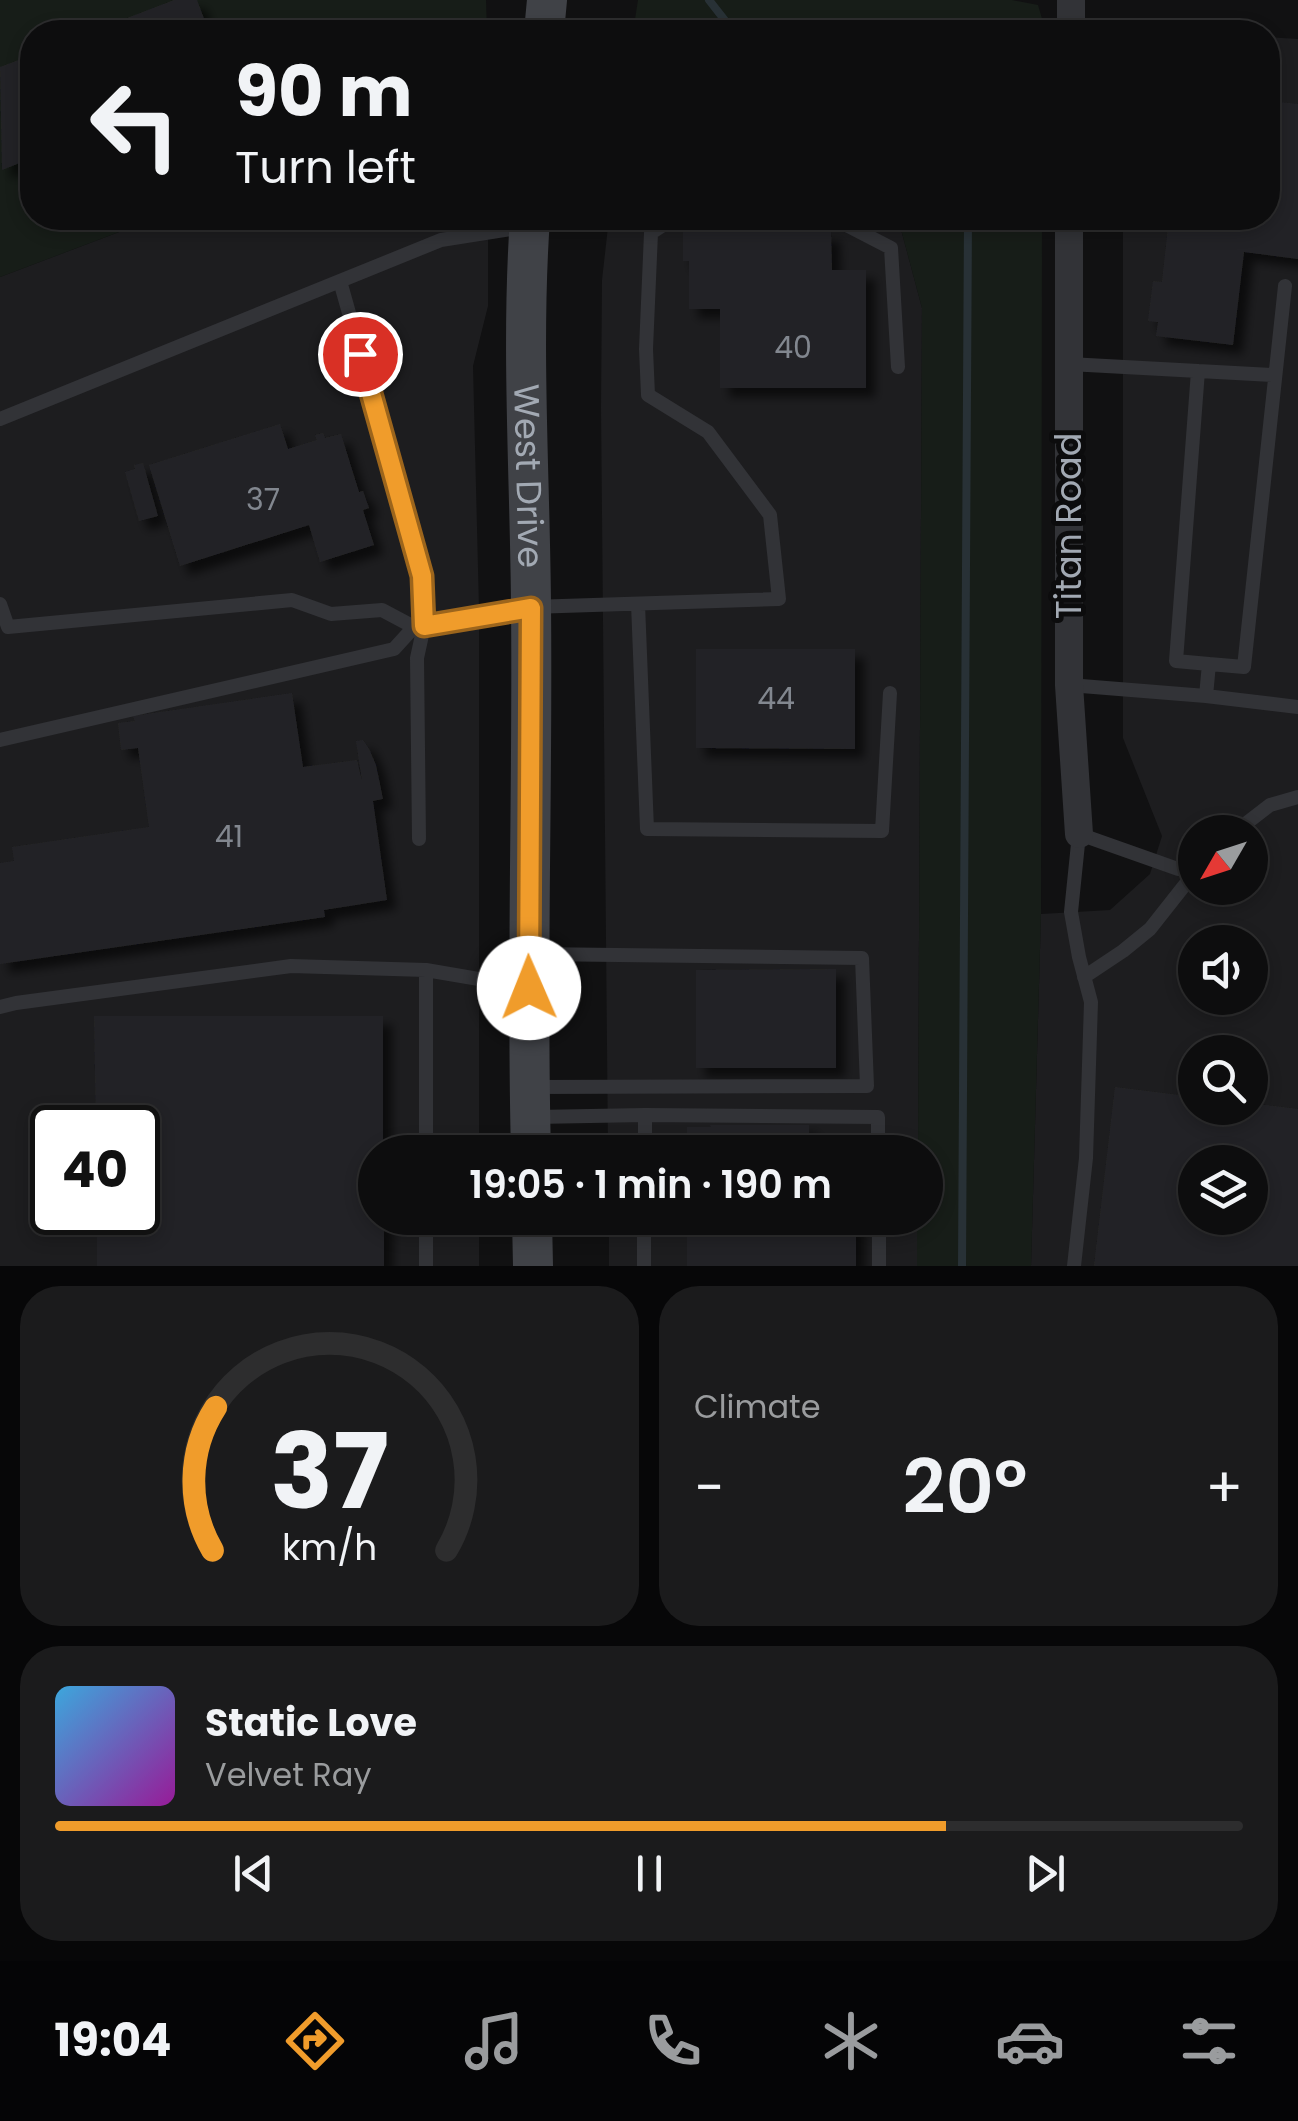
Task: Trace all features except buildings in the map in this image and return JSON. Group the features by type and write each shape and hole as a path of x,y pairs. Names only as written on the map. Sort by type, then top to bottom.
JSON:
{"street":[{"name":"West Drive","path":"530,230 526,400 531,608 530,1119"},
{"name":"Titan Road","path":"1070,230 1069,685 1080,834"},
{"path":"533,1235 534,1266"}],"lane":[{"path":"0,419 442,240 491,230"},
{"path":"0,740 394,648 419,627 531,608 780,598 770,516 708,432 648,395 651,233 656,230"},
{"path":"856,230 891,248 898,367"},
{"path":"340,281 422,576 417,658 419,838"},
{"path":"1198,371 1176,660 1244,667 1285,286"},
{"path":"1069,364 1274,375"},
{"path":"0,604 8,627 292,600 330,614 382,610 419,627"},
{"path":"638,604 647,829 882,831 890,692"},
{"path":"1206,696 1209,664"},
{"path":"1069,685 1298,707"},
{"path":"1257,815 1270,805 1298,796"},
{"path":"1074,1266 1086,1158 1091,1002 1072,912 1080,834 1178,869"},
{"path":"1084,976 1150,929 1178,893"},
{"path":"0,1007 290,966 528,971 862,958 867,1086 530,1119"},
{"path":"426,970 426,1135"},
{"path":"530,1119 645,1114 878,1117 878,1135"},
{"path":"644,1135 645,1114"},
{"path":"426,1235 426,1266"},
{"path":"644,1235 644,1266"},
{"path":"879,1235 879,1266"}],"shaded area":[{"path":"0,0 486,0 487,20 20,20 20,230 124,230 0,277"},
{"path":"638,0 1012,0 1038,5 1042,20 635,20"},
{"path":"1280,38 1298,39 1298,1266 1031,1266 1041,914 1110,910 1150,874 1162,836 1123,738 1123,230 1280,230"},
{"path":"124,230 488,230 488,306 473,366 479,608 479,1135 358,1135 358,1235 479,1235 479,1266 0,1266 0,277"},
{"path":"608,230 901,230 922,308 918,1135 608,1135 602,280"},
{"path":"901,230 1042,230 1041,914 1031,1266 917,1266 917,1235 943,1235 943,1135 918,1135 922,308"},
{"path":"609,1235 917,1235 917,1266 609,1266"}],"waterway":[{"path":"709,0 725,20"},
{"path":"962,1266 968,230"}],"route":[{"path":"360,354 422,576 424,626 531,608 529,988"}]}
